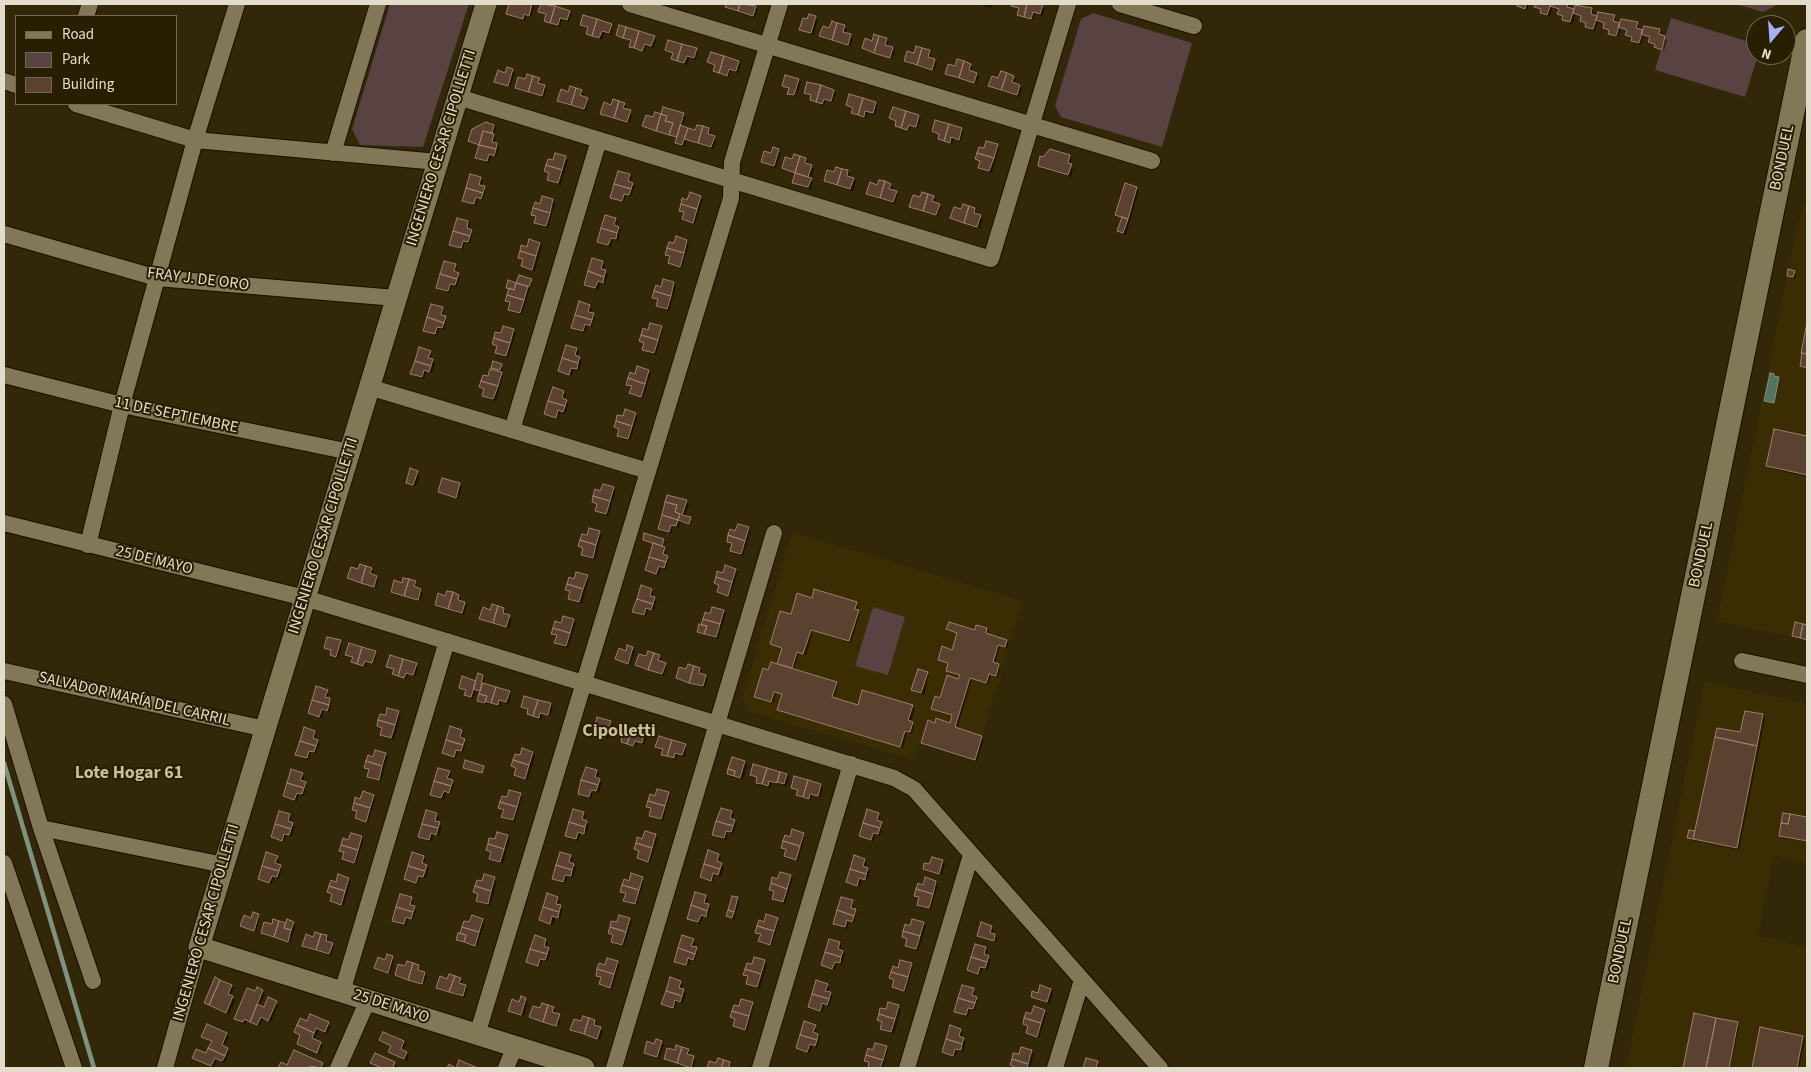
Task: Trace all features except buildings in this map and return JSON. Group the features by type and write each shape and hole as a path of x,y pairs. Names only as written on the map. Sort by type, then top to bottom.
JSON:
{"main road":[{"name":"BONDUEL","path":"1596,1068 1807,41"}],"street":[{"path":"88,545 122,405 195,140 237,4"},
{"path":"332,153 378,4"},
{"name":"INGENIERO CESAR CIPOLLETTI","path":"165,1068 198,947 486,4"},
{"path":"630,4 1152,161"},
{"path":"477,1035 731,198 732,162 780,4"},
{"path":"458,97 991,259 1068,4"},
{"path":"1120,4 1194,26"},
{"path":"79,105 195,140 438,162"},
{"path":"512,430 599,140"},
{"name":"FRAY J. DE ORO","path":"4,234 157,278 396,298"},
{"name":"11 DE SEPTIEMBRE","path":"4,375 122,405 350,452"},
{"path":"369,388 648,471"},
{"name":"25 DE MAYO","path":"4,523 305,598 894,778 914,789 1160,1068"},
{"path":"614,1068 774,533"},
{"path":"342,992 447,641"},
{"path":"1742,661 1807,674"},
{"name":"SALVADOR MARÍA DEL CARRIL","path":"4,671 265,729"},
{"path":"4,704 41,828 93,981"},
{"path":"760,1068 850,764"},
{"path":"41,828 224,865"},
{"path":"907,1068 972,855"},
{"path":"4,864 8,889 74,1068"},
{"name":"25 DE MAYO","path":"198,947 584,1068"},
{"path":"1055,1068 1082,980"},
{"path":"338,1068 368,1000"},
{"path":"506,1068 515,1046"}],"shaded area":[{"path":"1805,202 1807,202 1807,640 1717,621 1797,228"},
{"path":"1770,373 1779,377 1774,403 1764,401"},
{"path":"792,532 1023,601 975,760 919,742 914,760 748,711 742,699"},
{"path":"1704,682 1807,703 1807,863 1774,856 1758,936 1807,947 1807,1068 1626,1068"}],"green space":[{"path":"390,4 469,4 423,147 360,145 352,129"},
{"path":"1736,4 1776,4 1763,12"},
{"path":"1093,13 1192,43 1162,147 1061,117 1055,106 1081,19"},
{"path":"1671,18 1746,41 1746,65 1755,65 1745,97 1655,70"},
{"path":"873,607 905,617 888,675 855,666"}],"waterway":[{"path":"4,763 94,1068"}],"district":[{"name":"Cipolletti","path":"619,732"},
{"name":"Lote Hogar 61","path":"129,774"}]}
